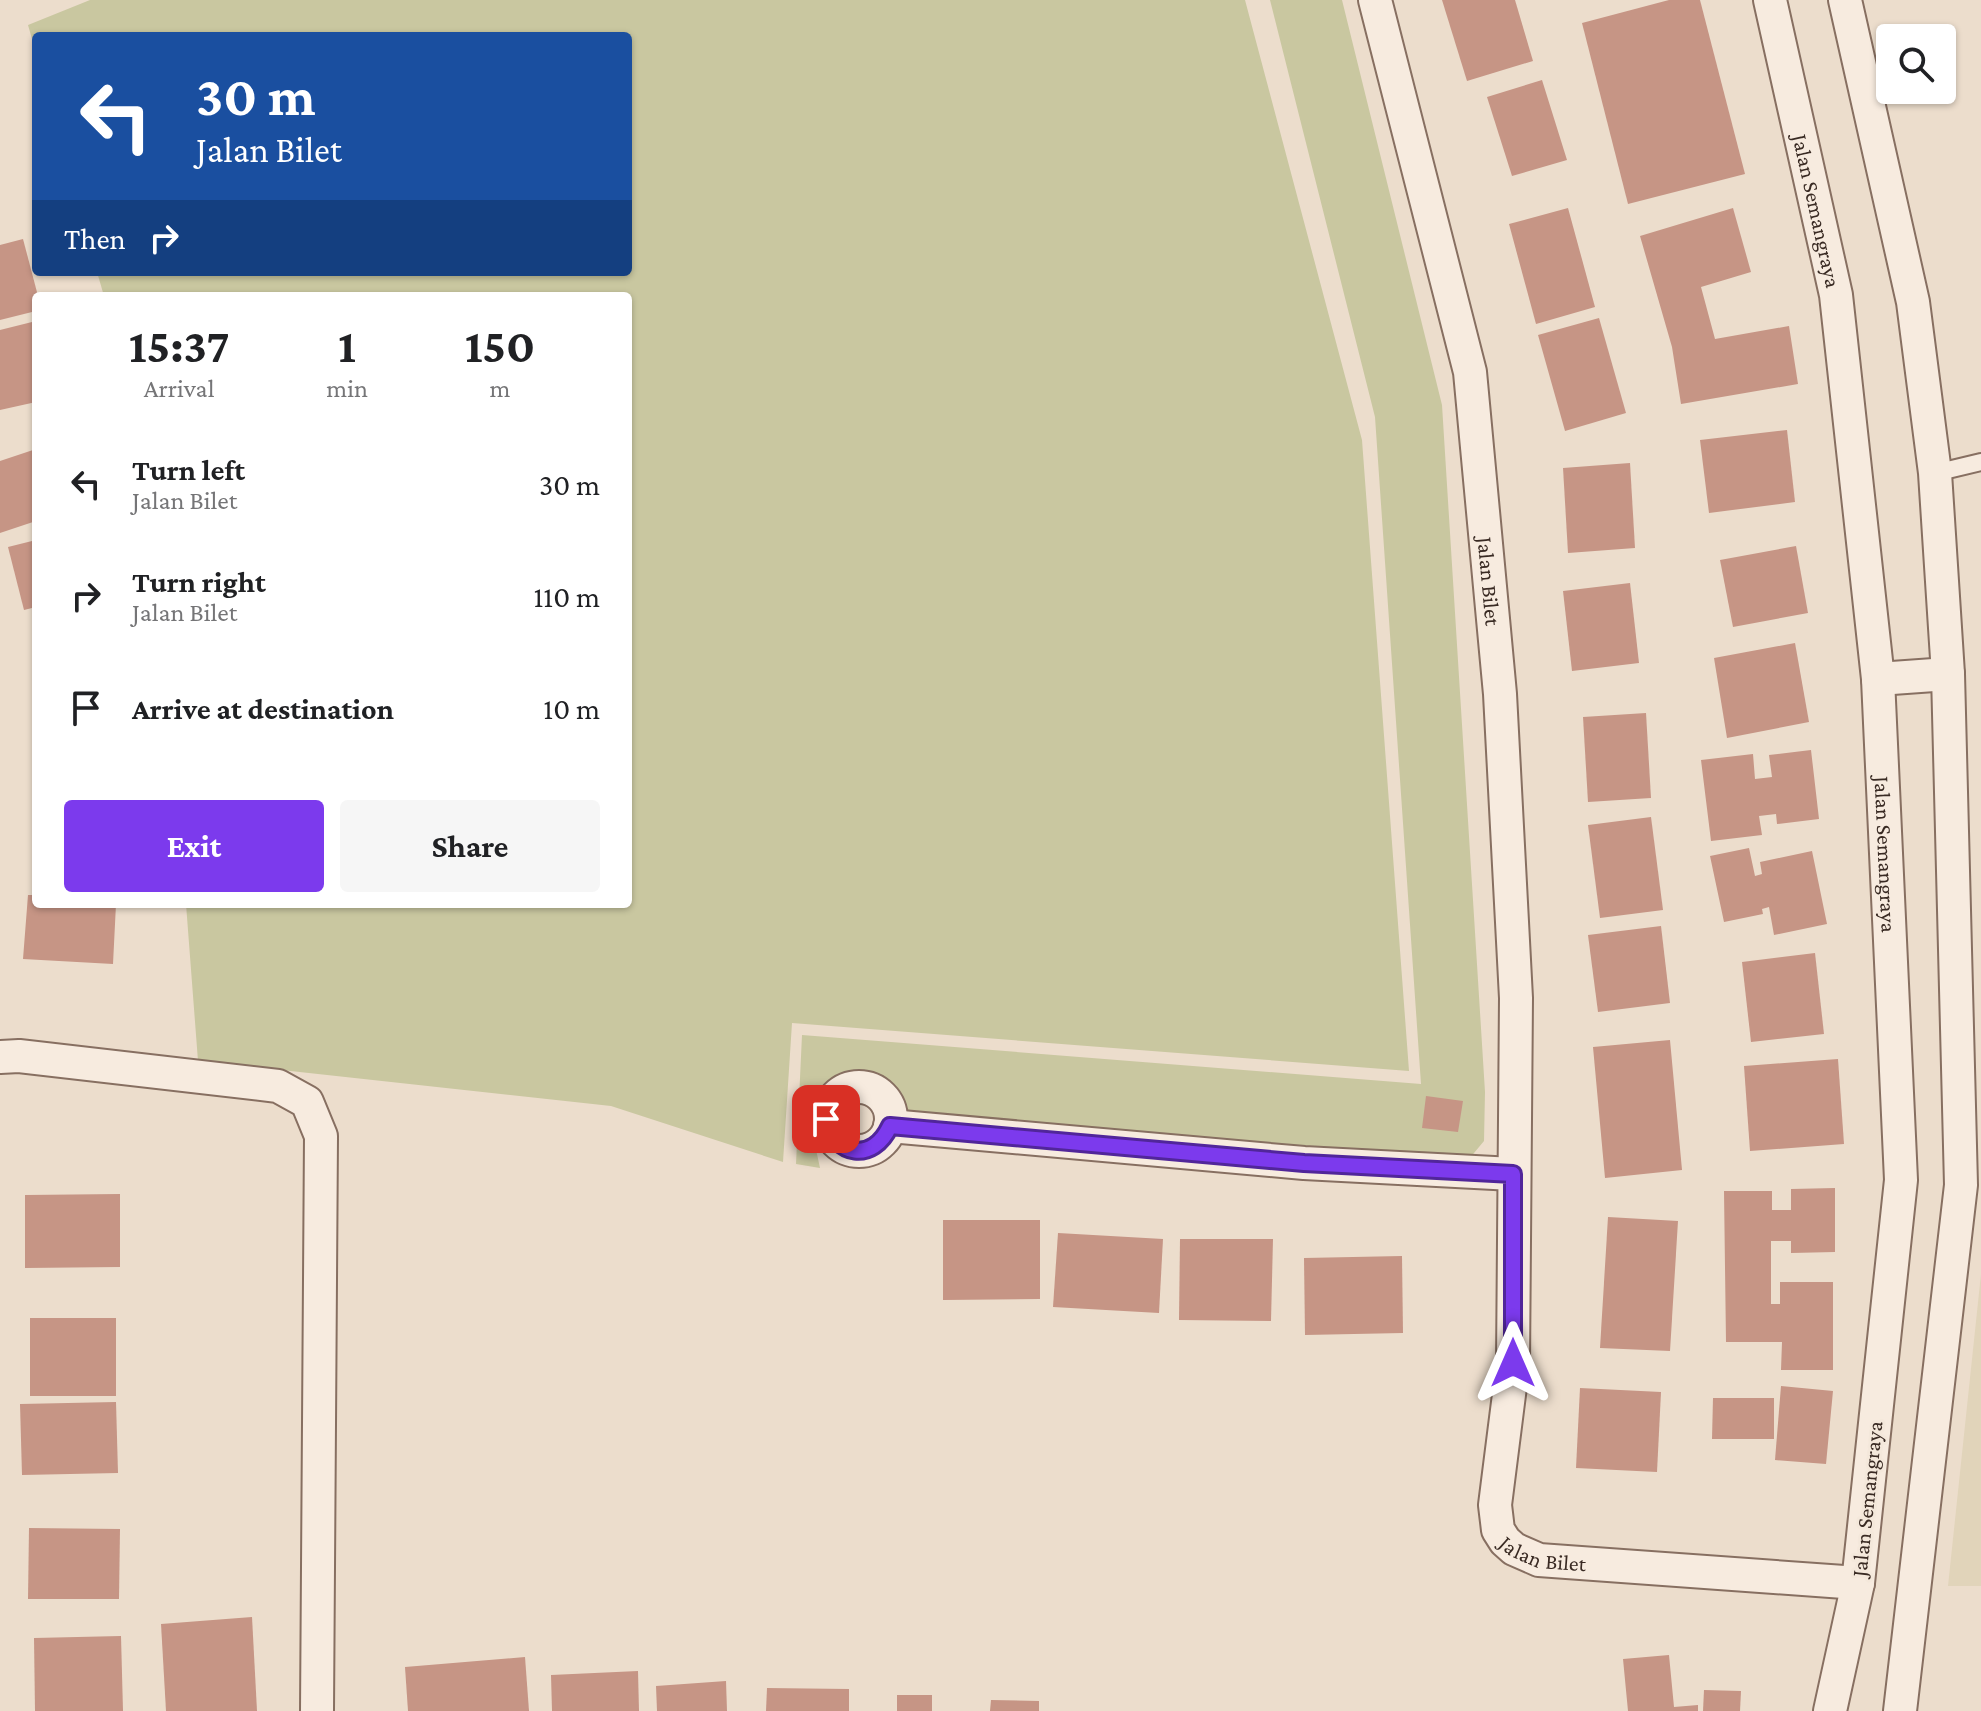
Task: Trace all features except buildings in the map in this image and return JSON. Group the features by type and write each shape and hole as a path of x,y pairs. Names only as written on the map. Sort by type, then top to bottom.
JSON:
{"street":[{"name":"Jalan Bilet","path":"1375,0 1470,372 1500,694 1516,998 1513,1363 1495,1505 1498,1530 1505,1541 1539,1560 1858,1583"},
{"name":"Jalan Semangraya","path":"1770,0 1836,295 1878,679 1901,1180 1858,1583 1830,1711"},
{"path":"1845,0 1913,302 1935,473 1948,674 1961,1185 1900,1711"},
{"path":"1878,679 1948,674"},
{"path":"0,1057 35,1057 278,1086 307,1102 321,1136 317,1711"},
{"path":"890,1126 1304,1163 1513,1174"}],"lane":[{"path":"1935,473 1981,462"}],"shaded area":[{"path":"90,0 1245,0 1362,440 1409,1071 792,1023 783,1162 611,1106 198,1061 186,908 632,908 632,292 103,292 98,276 632,276 632,32 32,32 32,39 28,25"},
{"path":"1270,0 1342,0 1442,405 1485,1092 1484,1141 1469,1159 886,1114 880,1101 838,1097 811,1126 820,1168 796,1164 802,1035 1421,1084 1375,417"},
{"path":"1981,1274 1981,1586 1948,1586"}],"route":[{"path":"826,1119 829,1132 836,1142 848,1150 861,1151 874,1147 884,1139 890,1126 1304,1163 1513,1174 1513,1363"}]}
